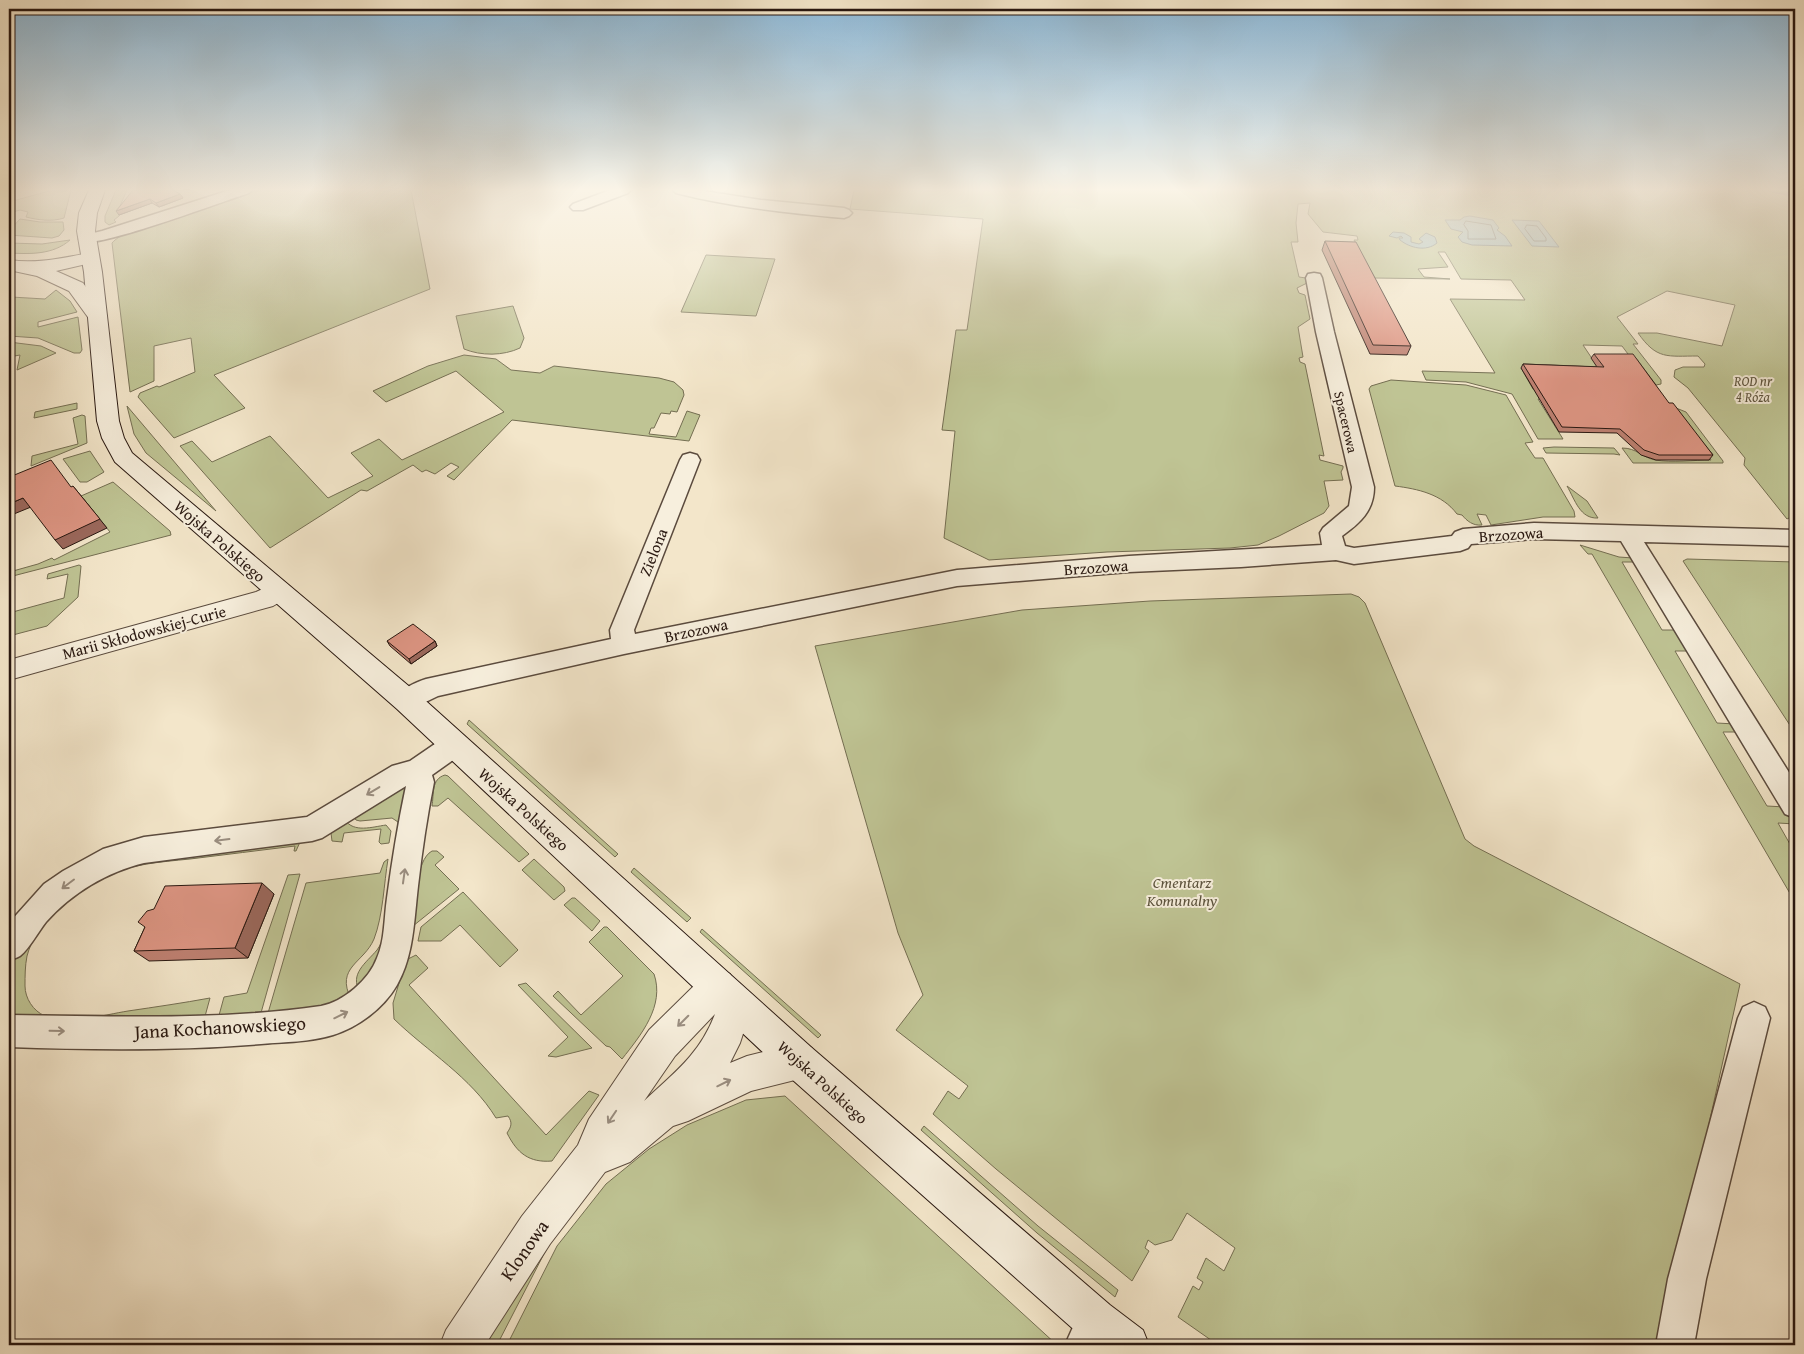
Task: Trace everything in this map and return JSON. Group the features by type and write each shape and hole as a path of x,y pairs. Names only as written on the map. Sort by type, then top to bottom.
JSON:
{"main road":[{"path":"14,262 53,253"},
{"name":"Wojska Polskiego","path":"88,253 93,272 108,421 117,447 124,457 139,472 205,526 407,701 799,1061 1089,1332 1128,1345"},
{"path":"14,262 58,265 89,258"},
{"path":"14,262 54,275 76,287 97,316"},
{"name":"Marii Skłodowskiej-Curie","path":"9,670 264,599 278,591"},
{"path":"592,1158 616,1149 650,1122 709,1064 722,1043 727,995"},
{"name":"Klonowa","path":"461,1345 536,1230 592,1158 602,1132 662,1043 727,995"},
{"path":"650,1122 747,1074 799,1061"}],"street":[{"name":"Spacerowa","path":"1314,278 1325,332 1363,487 1364,499 1360,509 1331,533 1331,540 1336,552"},
{"name":"Zielona","path":"624,645 622,630 690,460"},
{"name":"Brzozowa","path":"407,701 426,689 438,686 624,645 957,578 1129,564 1336,552 1354,556 1460,543 1463,537 1534,531 1795,538"},
{"path":"1628,534 1795,806"},
{"path":"9,946 36,912 54,894 73,880 113,858 144,850 312,828 402,774 417,771 454,745"},
{"name":"Jana Kochanowskiego","path":"9,1031 161,1032 259,1029 316,1023 340,1016 360,1003 388,970 396,949 408,847 420,782 417,771"},
{"path":"1675,1345 1692,1260 1754,1018"}],"green space":[{"path":"113,253 423,253 430,289 214,375 245,408 174,438 138,397 140,393 195,372 191,338 154,346 154,381 130,392"},
{"path":"978,253 1294,253 1299,277 1306,278 1307,283 1297,288 1299,293 1305,295 1310,319 1298,327 1303,357 1299,358 1300,362 1305,364 1324,456 1319,455 1320,460 1343,466 1341,472 1343,480 1324,481 1329,506 1324,513 1258,545 989,560 944,538 955,431 942,430 956,330 967,330"},
{"path":"1361,253 1439,253 1448,267 1418,269 1424,277 1450,279 1374,278"},
{"name":"ROD nr 4 Róża","path":"1446,253 1795,253 1795,515 1787,519 1744,465 1745,458 1688,388 1674,377 1675,370 1683,367 1704,367 1705,364 1698,356 1670,356 1657,352 1638,333 1657,333 1722,346 1735,305 1667,291 1617,317 1638,344 1633,344 1661,380 1661,384 1656,385 1636,358 1631,358 1622,346 1583,345 1601,372 1521,368 1533,389 1539,389 1544,399 1538,399 1563,439 1538,439 1512,394 1466,382 1426,380 1422,371 1495,373 1450,299 1525,300 1511,280 1461,279"},
{"path":"706,255 775,259 756,316 681,312"},
{"path":"56,290 70,301 77,312 38,322 38,327 78,317 82,350 80,353 74,353 38,338 9,336 9,299 11,297 45,299"},
{"path":"513,306 524,338 520,348 506,353 492,354 464,349 456,316"},
{"path":"9,342 41,346 56,353 17,370 20,355 9,357"},
{"path":"464,355 496,359 511,370 540,373 554,366 659,378 674,382 683,390 684,395 677,412 671,411 670,414 661,413 649,434 676,437 687,411 700,415 689,441 512,420 454,480 447,476 459,467 451,463 435,474 426,470 422,472 413,465 367,491 361,490 270,548 180,446 192,441 212,462 270,436 328,498 373,476 351,453 379,439 402,460 504,412 456,371 386,402 373,391 428,366"},
{"path":"1391,380 1466,385 1506,395 1533,442 1525,443 1535,458 1543,458 1574,511 1575,517 1543,517 1491,525 1486,515 1477,514 1482,525 1476,525 1462,515 1457,514 1437,497 1421,491 1395,486 1369,389 1371,386"},
{"path":"77,403 77,409 34,418 35,412"},
{"path":"127,406 216,511 146,453 134,434"},
{"path":"1669,408 1676,408 1686,412 1723,463 1633,463 1622,448 1632,449 1646,457 1662,461 1711,460 1703,447"},
{"path":"85,416 87,443 31,466 32,456 78,444 73,418"},
{"path":"1543,448 1614,448 1620,455 1546,453"},
{"path":"90,451 104,472 87,482 80,482 63,459"},
{"path":"113,482 170,531 171,535 9,577 9,548 13,571 52,558 54,560 110,532 81,496"},
{"path":"1567,486 1587,501 1598,518 1582,512"},
{"path":"1580,545 1619,557 1633,558 1636,562 1622,562 1662,630 1678,630 1691,651 1675,651 1717,723 1735,724 1740,732 1723,732 1767,806 1785,807 1795,822 1795,824 1778,823 1795,853 1795,902 1592,554 1588,554"},
{"path":"1687,559 1795,562 1795,733 1683,561"},
{"path":"81,566 78,597 47,626 9,636 9,613 64,598 68,574 47,579 48,574"},
{"name":"Cmentarz Komunalny","path":"1351,594 1359,597 1365,603 1465,839 1474,846 1740,984 1660,1345 1218,1345 1178,1317 1193,1286 1199,1290 1203,1282 1197,1278 1206,1258 1224,1271 1235,1248 1187,1213 1172,1240 1155,1245 1148,1240 1145,1248 1149,1251 1132,1281 996,1169 933,1114 948,1091 959,1099 968,1086 896,1030 923,995 898,933 815,646 1022,610 1150,601"},
{"path":"469,720 618,854 615,857 467,724"},
{"path":"445,775 529,854 519,862 448,798 438,806 432,806 435,783"},
{"path":"409,781 399,828 398,822 392,818 360,821 356,820 350,812"},
{"path":"345,820 353,827 358,828 386,825 391,831 389,843 381,844 379,842 381,829 344,833 342,842 332,841 331,833"},
{"path":"300,842 296,851 294,851 295,846 203,857 136,866 104,876 69,898 47,920 31,944 27,956 25,991 33,1007 45,1016 65,1020 86,1018 210,998 204,1020 9,1027 9,964 42,919 85,882 101,873 142,860"},
{"path":"432,851 437,851 444,857 435,865 459,889 413,926 419,874 426,856"},
{"path":"388,859 381,910 374,939 353,966 346,980 351,999 266,1020 306,883 380,873 384,862"},
{"path":"534,859 564,887 565,891 554,900 522,870"},
{"path":"634,868 691,918 687,922 631,872"},
{"path":"300,874 259,1020 218,1019 224,997 247,993 288,875"},
{"path":"463,892 518,950 500,967 460,925 441,941 418,941 421,927"},
{"path":"572,898 575,898 600,921 592,931 564,905"},
{"path":"604,927 607,927 654,974 657,986 654,1009 637,1040 622,1059 553,996 558,991 581,1015 623,976 589,942"},
{"path":"702,929 821,1035 818,1038 700,932"},
{"path":"385,932 389,943 360,992 356,980 360,969 378,948"},
{"path":"416,955 428,968 409,985 546,1135 589,1091 599,1095 552,1161 530,1158 520,1151 507,1133 511,1125 508,1116 496,1118 486,1103 462,1077 394,1019 393,1003 406,960"},
{"path":"526,983 592,1048 556,1057 548,1056 568,1037 518,985"},
{"path":"785,1096 1057,1345 507,1345 557,1246 606,1184 649,1149 687,1125 746,1100"},
{"path":"924,1126 1038,1226 1118,1290 1115,1297 1037,1233 921,1130"},
{"path":"547,1248 497,1345 483,1345 513,1296"}],"building":[{"path":"1331,253 1362,253 1411,346 1373,345"},
{"path":"1594,354 1633,354 1669,403 1673,403 1713,455 1659,455 1644,450 1620,429 1562,427 1523,364 1604,367"},
{"path":"51,460 71,487 73,486 100,519 55,540 23,498 9,504 9,483 15,480 12,476"},
{"path":"413,624 435,641 409,659 387,641"},
{"path":"262,883 235,948 134,951 145,927 138,922 147,911 154,909 165,886"}]}
